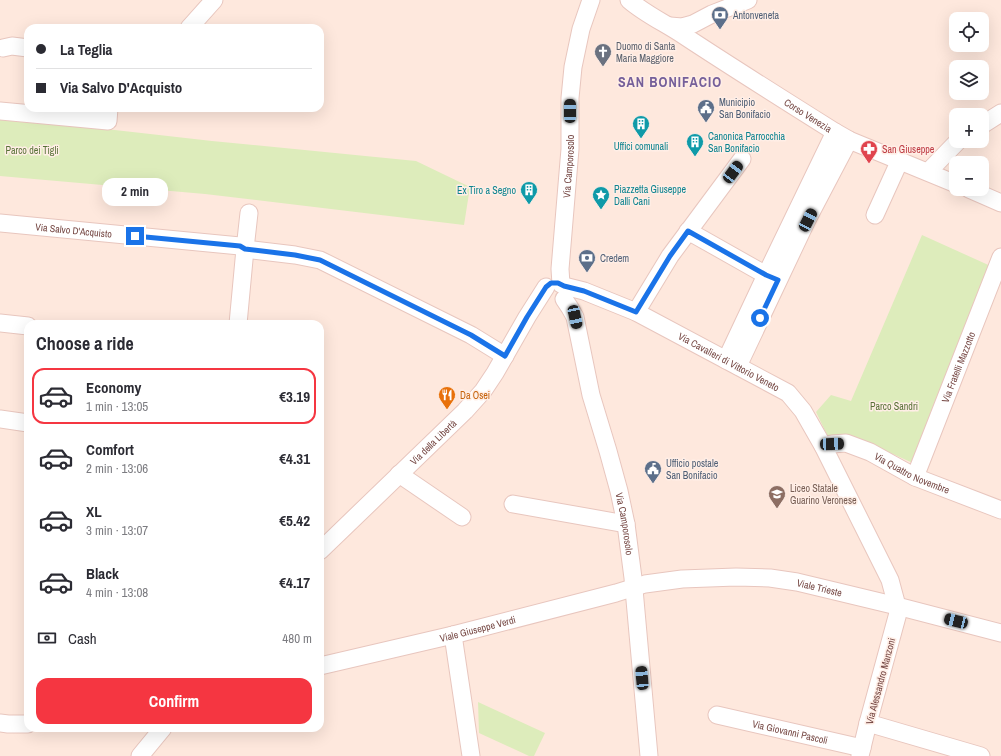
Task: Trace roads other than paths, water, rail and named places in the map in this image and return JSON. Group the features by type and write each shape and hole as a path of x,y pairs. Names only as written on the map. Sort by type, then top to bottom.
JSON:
{"street":[{"path":"193,24 214,0"},
{"name":"Via Camporosolo","path":"591,0 581,29 573,67 570,98 570,150 558,288 575,317 591,395 618,485 626,524 634,587 650,756"},
{"name":"Via Camporosolo","path":"585,17 595,0"},
{"path":"670,26 682,27 693,24 712,14 748,0"},
{"name":"Corso Venezia","path":"629,1 842,136 949,181"},
{"path":"1,48 12,46 24,48"},
{"path":"0,111 24,112"},
{"path":"27,112 109,115"},
{"path":"989,121 1001,113"},
{"path":"732,363 801,217 842,136"},
{"path":"928,172 951,148"},
{"path":"636,312 670,256 742,159"},
{"path":"875,216 900,160"},
{"path":"986,196 1001,202"},
{"path":"238,320 249,213"},
{"name":"Via Salvo D'Acquisto","path":"0,223 240,246 245,249 295,255 320,260 471,335 505,356"},
{"path":"688,231 772,278"},
{"name":"Via Fratelli Mazzotto","path":"915,477 1001,257"},
{"name":"Via Cavalieri di Vittorio Veneto","path":"558,288 584,291 636,312 788,394 803,411 823,446 890,580 897,606"},
{"name":"Via della Libertà","path":"324,547 465,411 483,391 495,373 527,317 558,288"},
{"path":"0,324 24,326"},
{"path":"0,419 24,422"},
{"name":"Via Quattro Novembre","path":"823,446 846,443 870,452 915,477 1001,510"},
{"path":"399,474 462,517"},
{"path":"513,504 626,524"},
{"name":"Viale Trieste","path":"634,587 645,584 682,580 736,577 770,578 797,582 1001,633"},
{"name":"Viale Giuseppe Verdi","path":"324,665 453,635 634,587"},
{"name":"Via Alessandro Manzoni","path":"861,752 898,613 897,606"},
{"path":"453,635 471,756"},
{"name":"Via Giovanni Pascoli","path":"717,715 861,752"},
{"path":"0,722 8,724 24,724"},
{"path":"868,723 981,756"},
{"path":"140,756 159,732"}],"place":[{"name":"Antonveneta","path":"720,30"},
{"name":"Duomo di Santa Maria Maggiore","path":"603,67"},
{"name":"Municipio San Bonifacio","path":"706,123"},
{"name":"Uffici comunali","path":"641,139"},
{"name":"Canonica Parrocchia San Bonifacio","path":"695,157"},
{"name":"San Giuseppe","path":"869,164"},
{"name":"Ex Tiro a Segno","path":"529,205"},
{"name":"Piazzetta Giuseppe Dalli Cani","path":"601,210"},
{"name":"Credem","path":"587,273"},
{"name":"Da Osei","path":"447,410"},
{"name":"Ufficio postale San Bonifacio","path":"653,484"},
{"name":"Liceo Statale Guarino Veronese","path":"777,509"}],"district":[{"name":"SAN BONIFACIO","path":"670,82"}],"park label":[{"name":"Parco dei Tigli","path":"32,150"},
{"name":"Parco Sandri","path":"894,406"}]}
